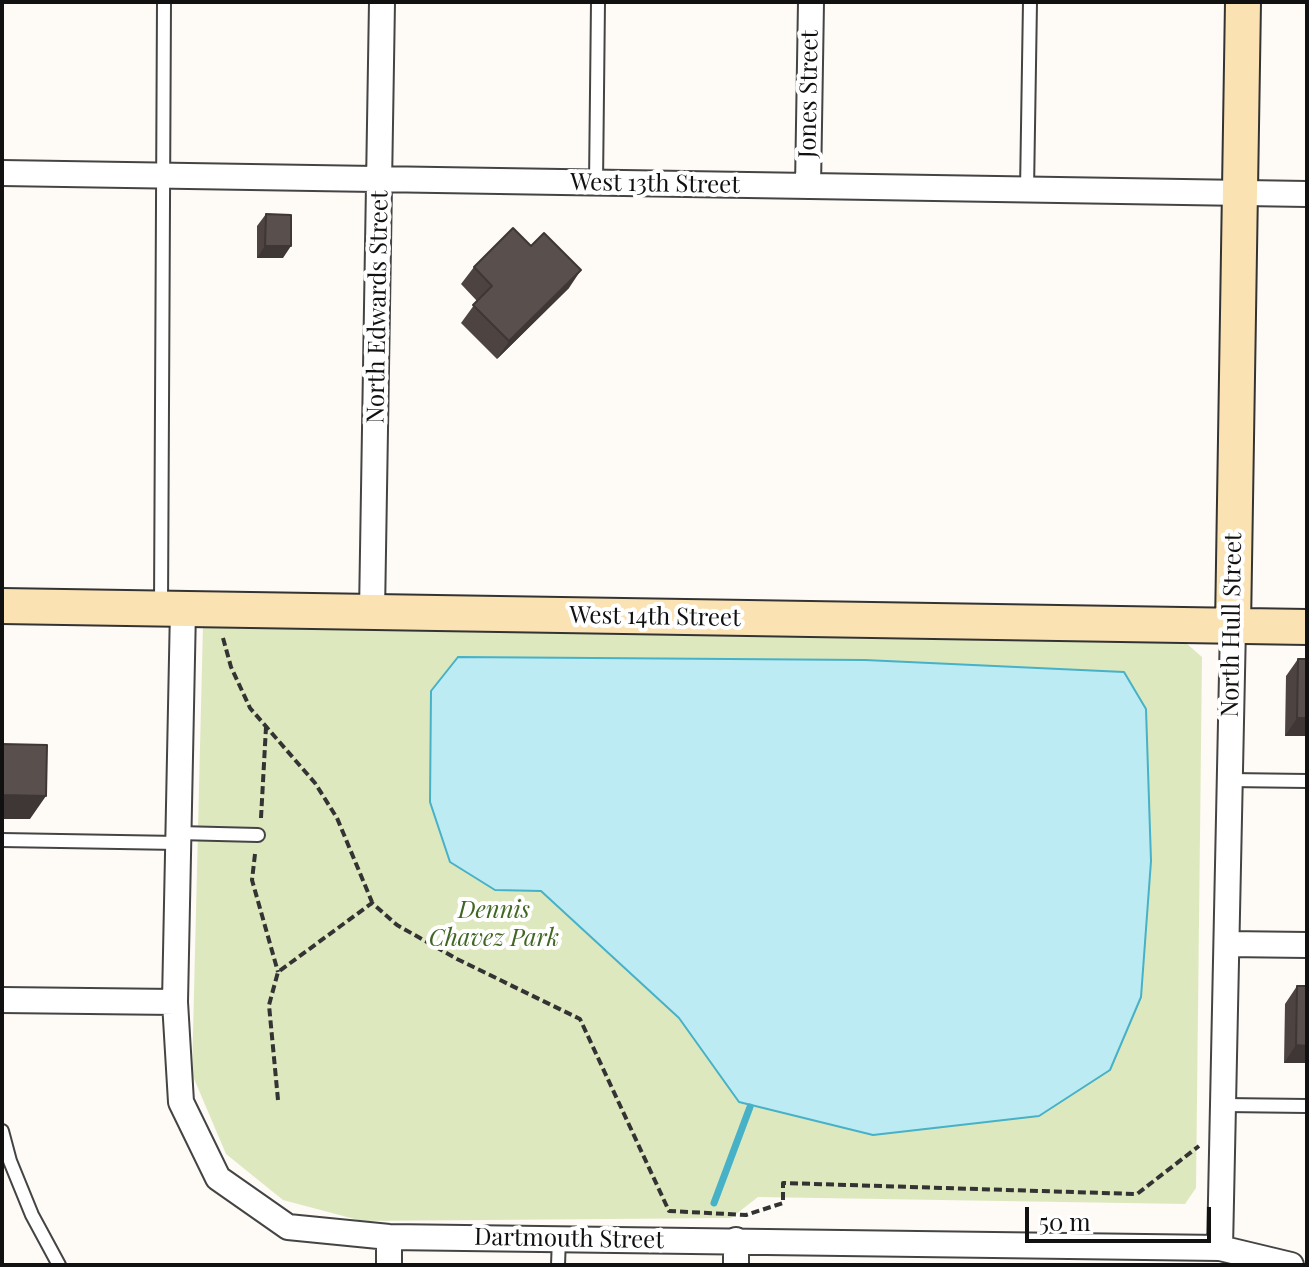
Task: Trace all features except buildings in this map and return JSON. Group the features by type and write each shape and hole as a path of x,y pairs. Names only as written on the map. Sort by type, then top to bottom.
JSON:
{"street":[{"name":"North Edwards Street","path":"372,612 382,2"},
{"name":"Jones Street","path":"808,186 811,2"},
{"name":"North Hull Street","path":"1220,1248 1243,2"},
{"name":"West 13th Street","path":"2,173 1307,194"},
{"name":"West 14th Street","path":"2,606 1307,627"},
{"path":"2,1000 175,1002 178,838 172,609"},
{"path":"1227,944 1307,945"},
{"name":"Dartmouth Street","path":"175,1002 181,1102 218,1178 288,1227 389,1237 559,1238 736,1253 1220,1248 1291,1265"},
{"path":"389,1237 389,1265"}],"lane":[{"path":"164,2 161,176 172,609"},
{"path":"596,183 598,2"},
{"path":"1027,190 1030,2"},
{"path":"1230,780 1307,781"},
{"path":"2,840 258,835"},
{"path":"1225,1105 1307,1106"},
{"path":"2,1131 10,1161 32,1215 59,1265"},
{"path":"558,1265 559,1238"}],"path":[{"path":"221,632 231,667 250,708 315,783 337,818 372,903 397,925 457,959 580,1019 669,1211 746,1215 783,1203 783,1183 1137,1194 1201,1145"},
{"path":"278,1100 269,1005 278,972 372,903"}],"green space":[{"name":"Dennis Chavez Park","path":"203,625 1186,643 1202,657 1196,1188 1185,1204 758,1197 731,1218 362,1221 283,1200 226,1154 192,1074"}],"water":[{"path":"458,657 865,660 1124,672 1146,709 1151,861 1141,997 1110,1070 1039,1116 873,1135 739,1102 679,1018 541,891 495,890 450,862 430,802 431,691"}],"waterway":[{"path":"714,1203 750,1107"}]}
